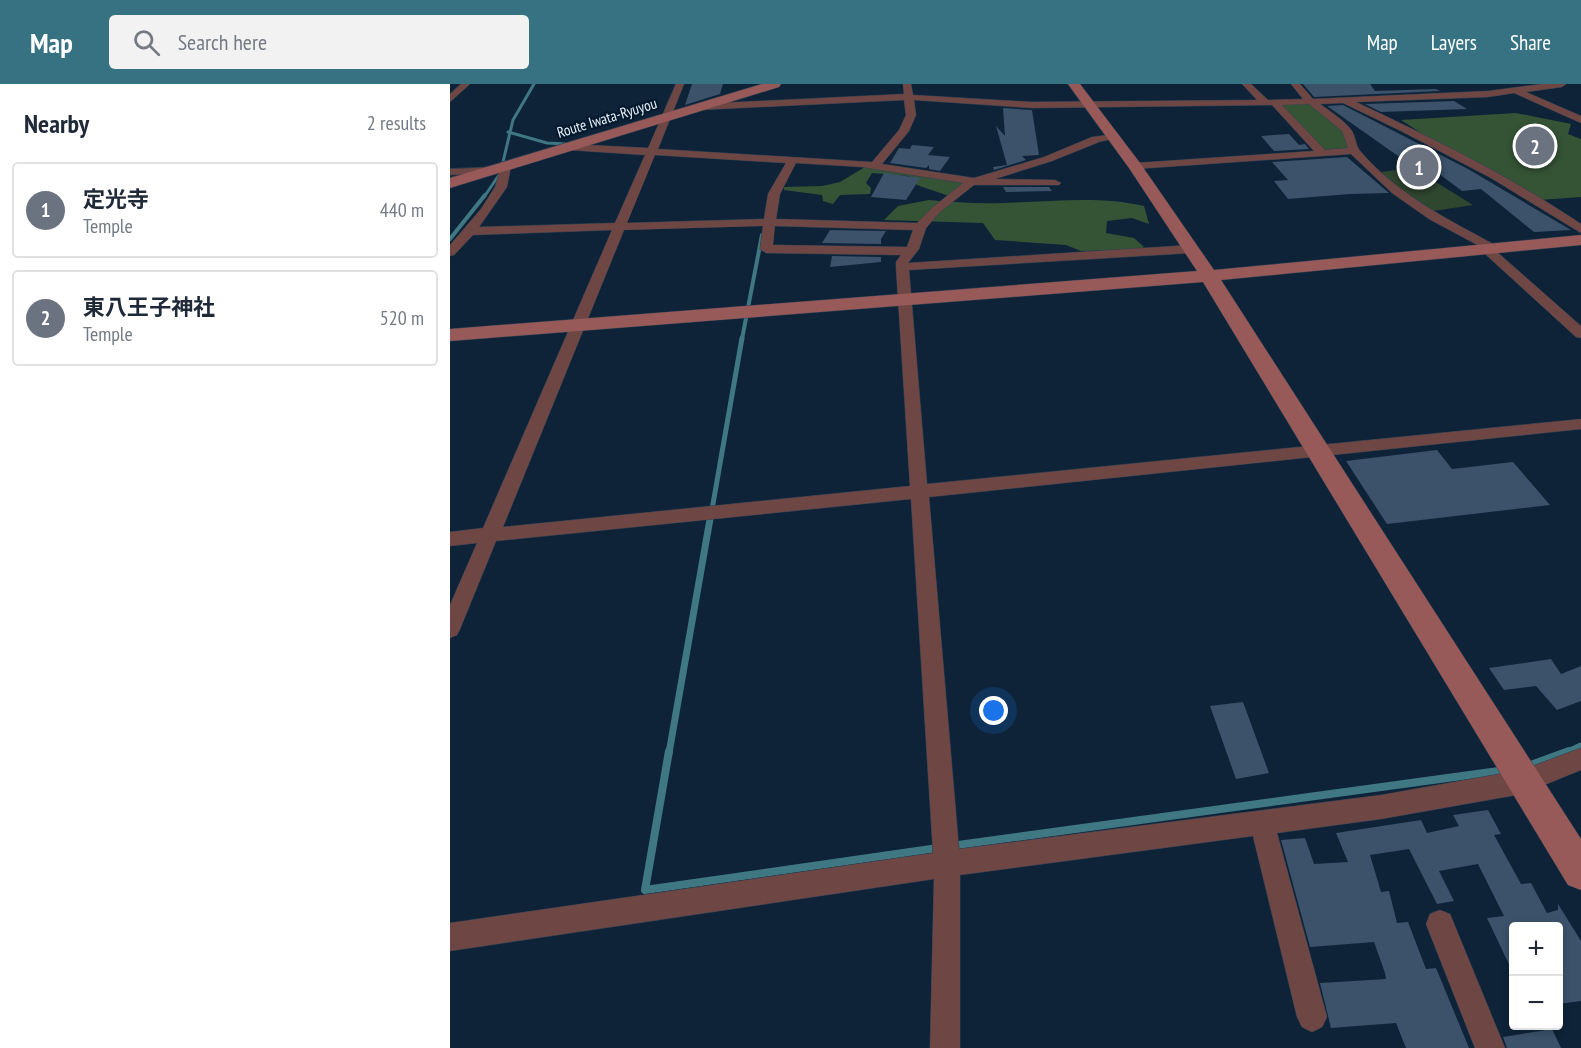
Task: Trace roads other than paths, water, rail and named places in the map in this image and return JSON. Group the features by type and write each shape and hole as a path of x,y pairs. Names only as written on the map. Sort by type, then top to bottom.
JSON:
{"street":[{"path":"450,99 466,84"},
{"path":"450,629 680,84"},
{"name":"Route Iwata-Ryuyou","path":"450,183 775,84"},
{"path":"875,166 904,132 911,115 906,84"},
{"path":"1074,84 1135,166 1209,276 1581,872"},
{"path":"1246,84 1269,102 1322,153"},
{"path":"1295,84 1310,100 1344,127 1353,138 1354,151 1396,191 1490,250 1574,321 1581,334"},
{"path":"699,107 908,97 996,104 1269,102 1478,95 1562,84"},
{"path":"1434,85 1478,95"},
{"path":"1376,88 1382,98"},
{"path":"1520,88 1581,120"},
{"path":"1342,99 1397,124 1540,200 1581,229"},
{"path":"945,1048 947,864 902,262 911,251 920,227 936,210 970,183 1048,159 1096,139 1112,136"},
{"path":"568,147 793,159 875,166 976,182 1055,183"},
{"path":"1135,166 1354,151"},
{"path":"793,159 774,194 766,249 911,251"},
{"path":"450,172 500,168 507,172 496,195 470,231 450,252"},
{"path":"470,231 770,222 920,227"},
{"path":"450,335 1209,276 1581,240"},
{"path":"902,267 1191,249"},
{"path":"450,539 1581,424"},
{"path":"450,938 947,864 1381,807 1514,768 1581,759"},
{"path":"1262,823 1312,1017"},
{"path":"1440,924 1490,1048"}],"waterway":[{"path":"510,133 513,120 534,84"},
{"path":"503,162 510,133"},
{"path":"510,133 547,143 566,144"},
{"path":"484,197 499,175"},
{"path":"450,239 485,195"},
{"path":"742,339 762,235"},
{"path":"710,521 742,338"},
{"path":"669,753 710,519"},
{"path":"1566,753 1581,746"},
{"path":"669,751 645,890 938,848"},
{"path":"1528,766 1569,751"},
{"path":"951,846 1506,770"}],"place":[{"name":"東八王子神社","path":"1535,146"},
{"name":"定光寺","path":"1419,167"}]}
